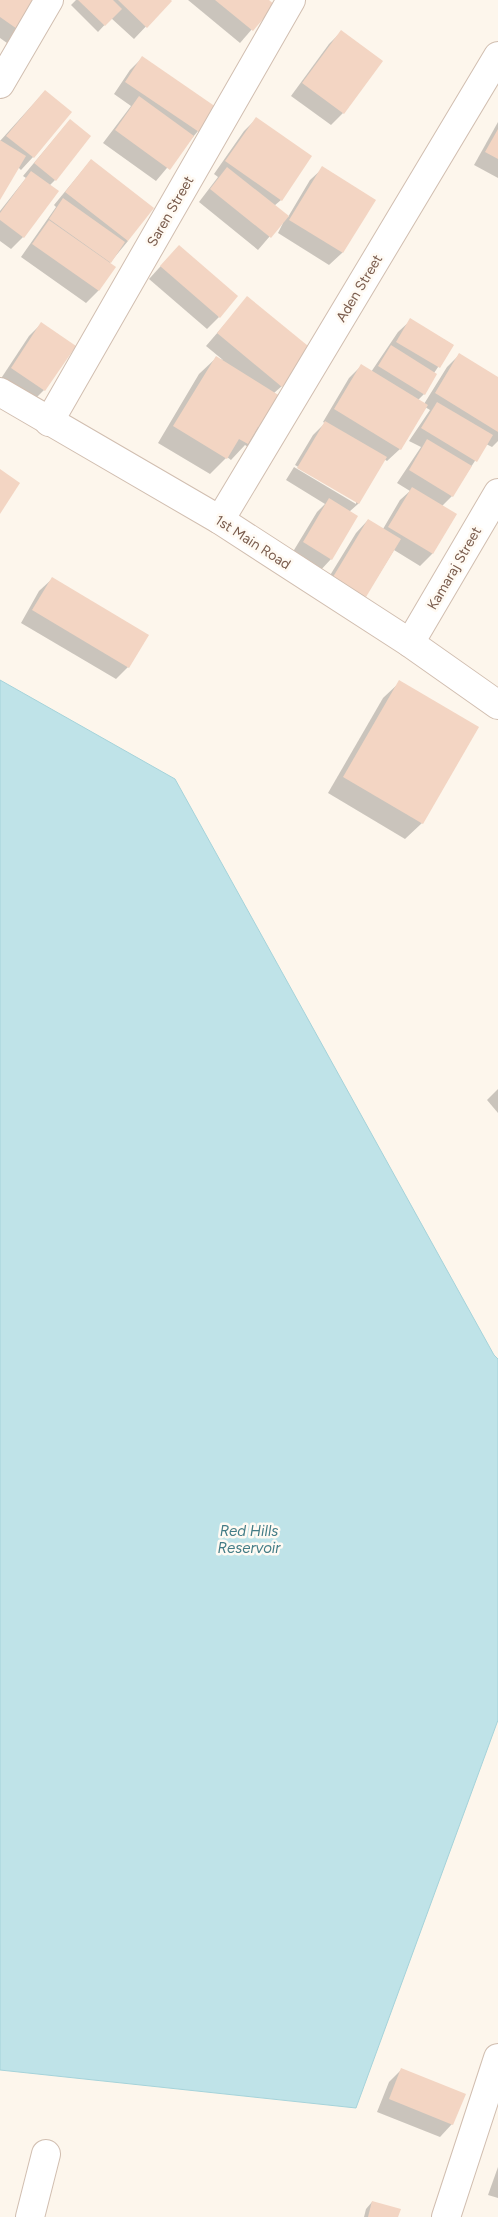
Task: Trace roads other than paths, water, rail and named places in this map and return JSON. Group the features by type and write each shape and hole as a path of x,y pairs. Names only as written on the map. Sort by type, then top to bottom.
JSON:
{"street":[{"path":"0,84 49,0"},
{"name":"Saren Street","path":"49,422 291,0"},
{"name":"Aden Street","path":"220,520 498,56"},
{"name":"1st Main Road","path":"0,392 220,520 410,643 498,705"},
{"name":"Kamaraj Street","path":"410,643 498,493"},
{"path":"446,2217 498,2058"},
{"path":"30,2217 46,2154"}],"water":[{"name":"Red Hills Reservoir","path":"0,680 175,779 494,1355 498,1359 498,1720 356,2108 0,2070"}]}
